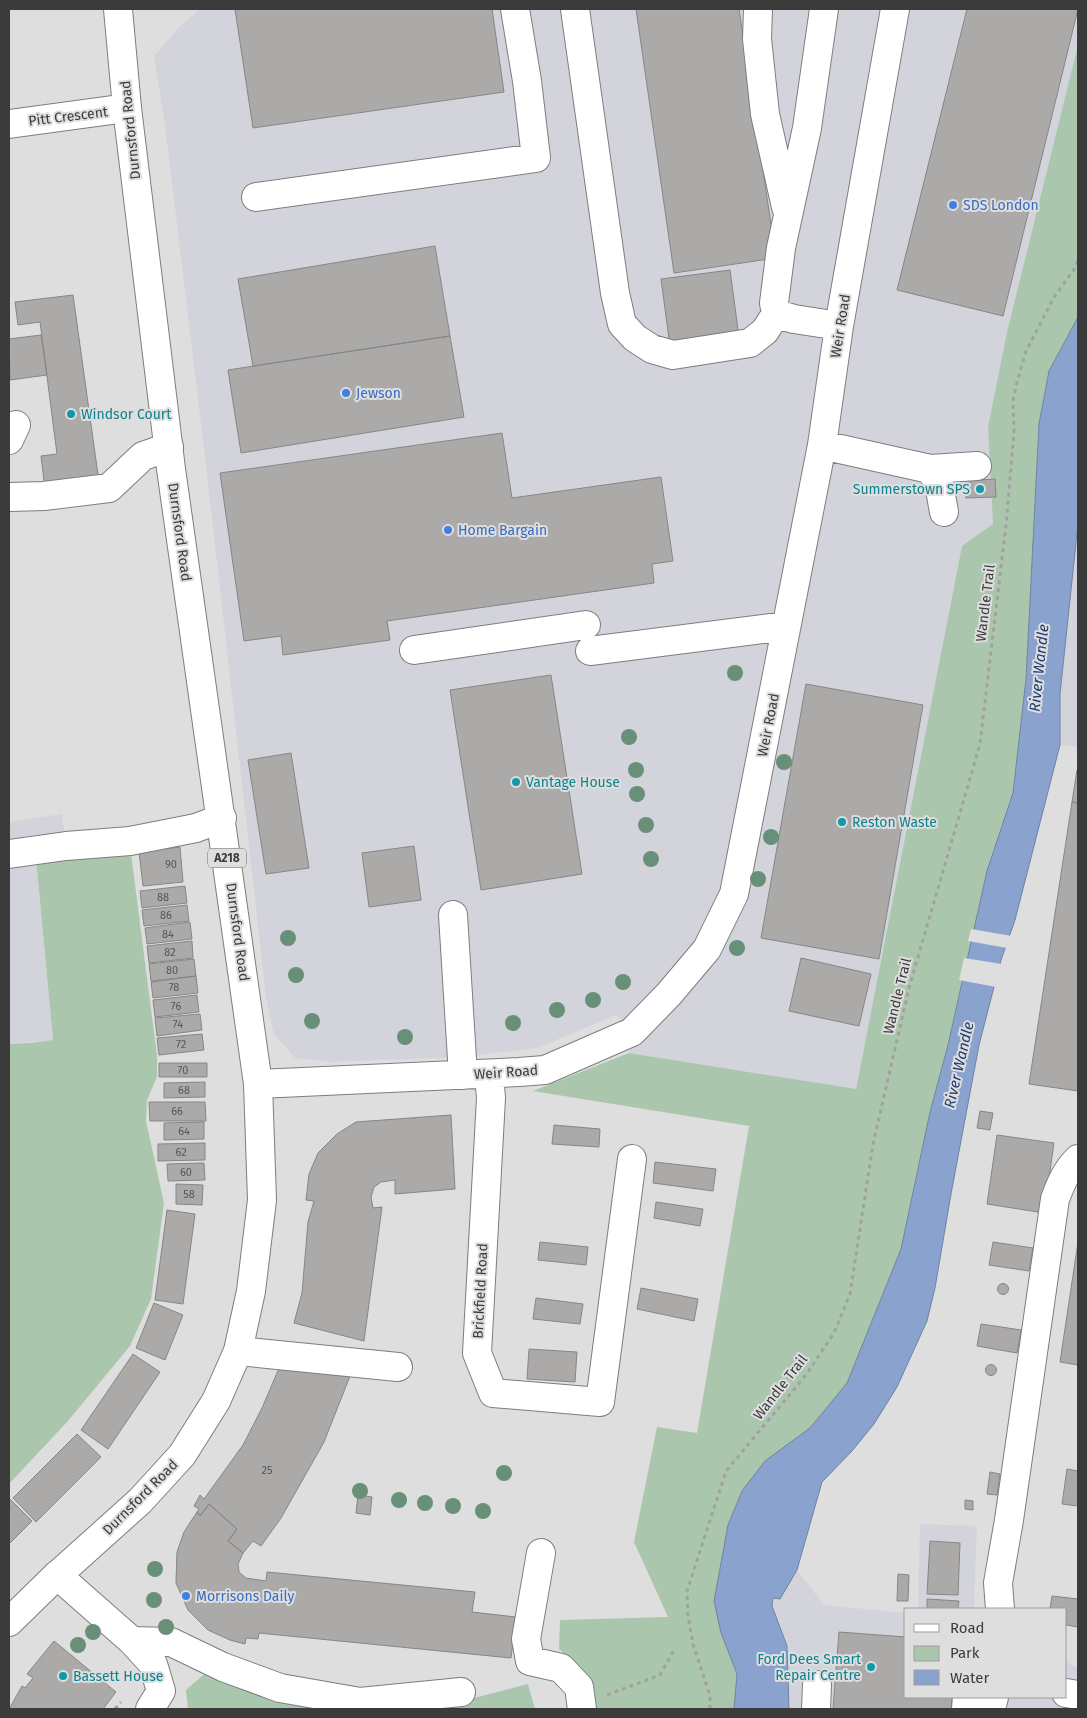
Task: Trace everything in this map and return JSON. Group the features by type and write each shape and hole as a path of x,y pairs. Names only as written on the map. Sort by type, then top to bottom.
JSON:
{"main road":[{"name":"Durnsford Road","path":"9,1622 140,1501 182,1456 216,1401 238,1351 251,1291 262,1200 258,1084 169,447 127,108 118,9"},
{"path":"256,197 536,158 527,81 515,9"},
{"path":"575,9 615,293 622,324 634,338 652,349 673,355 750,342 765,331 776,314 774,303 781,248 807,128 824,9"},
{"path":"758,9 758,39 765,114 788,216"},
{"name":"Weir Road","path":"258,1084 545,1070 632,1032 669,994 707,949 734,894 771,712 822,445 839,326 895,9"},
{"name":"Pitt Crescent","path":"9,124 127,108"},
{"path":"776,314 794,319 839,326"},
{"path":"822,445 930,469 977,466"},
{"path":"9,496 44,496 110,488 143,456 169,447"},
{"path":"930,469 939,484 944,512"},
{"path":"414,650 786,626"},
{"path":"9,854 66,846 130,841 191,829 222,818"},
{"path":"453,914 476,1074"},
{"name":"Brickfield Road","path":"476,1074 492,1098 477,1353 493,1393 600,1402 632,1159"},
{"path":"1000,1608 998,1583 1009,1520 1055,1199 1062,1179 1078,1159"},
{"path":"238,1351 398,1367"},
{"path":"541,1553 526,1639 530,1661 561,1668 581,1698"},
{"path":"58,1575 132,1641 154,1664 161,1692 150,1709"},
{"path":"132,1641 170,1642 223,1667 280,1688 360,1702 461,1692"}],"path":[{"name":"Wandle Trail","path":"710,1709 710,1696 693,1644 688,1617 687,1591 726,1471 806,1375 834,1333 850,1294 874,1144 909,988 980,744 1006,525 1014,432 1013,401 1016,386 1026,351 1054,297 1075,268 1078,260"},
{"path":"581,1698 601,1697 660,1675 674,1650"}],"shaded area":[{"path":"201,9 1078,9 1078,45 1007,332 988,427 993,524 962,547 856,1089 629,1053 632,1032 616,1015 537,1048 461,1057 332,1062 295,1058 274,1034 266,997 206,465 165,125 154,56 182,24"},
{"path":"1078,524 1078,747 1060,745 1060,694"},
{"path":"62,814 66,846 36,858 53,1040 9,1044 9,822"},
{"path":"920,1524 977,1526 974,1608 918,1608"},
{"path":"797,1570 824,1605 904,1613 904,1698 1067,1698 1067,1662 1078,1669 1078,1709 789,1709 787,1646 772,1606 773,1598 780,1599"}],"green space":[{"path":"1078,45 1078,524 1060,694 1060,745 1015,920 1001,960 979,1045 935,1288 927,1321 897,1387 874,1424 852,1451 822,1482 797,1570 780,1599 773,1598 772,1606 787,1646 789,1709 597,1709 593,1687 583,1670 559,1649 560,1620 668,1617 634,1542 657,1427 697,1433 749,1126 533,1091 629,1053 856,1089 962,546 993,524 988,427 1007,332"},
{"path":"131,853 157,1056 157,1077 147,1100 146,1121 164,1203 151,1299 130,1346 68,1421 9,1484 9,1044 53,1040 36,858"},
{"path":"224,1674 347,1709 188,1709 186,1690 203,1675"},
{"path":"528,1684 535,1709 397,1709 435,1708"}],"water":[{"name":"River Wandle","path":"1078,317 1078,524 1060,694 1060,745 1015,920 1001,960 979,1045 935,1288 927,1321 897,1387 874,1424 852,1451 822,1482 797,1570 780,1599 773,1598 772,1606 787,1646 789,1709 734,1709 737,1674 721,1633 714,1601 728,1525 742,1491 765,1461 810,1428 847,1383 901,1249 930,1112 948,1045 987,871 1013,793 1026,679 1039,424 1049,371"}],"pier":[{"path":"971,929 1012,936 1007,948 968,941"},
{"path":"964,958 1002,964 996,987 959,980"}],"building":[{"path":"235,9 492,9 504,92 253,128"},
{"path":"636,9 739,9 776,258 674,273"},
{"path":"967,9 1078,9 1003,316 897,290"},
{"path":"435,246 450,336 253,366 238,279"},
{"path":"730,270 739,337 670,346 661,279"},
{"name":"Windsor Court","path":"73,295 99,482 45,489 41,456 57,454 40,322 18,325 15,302"},
{"path":"41,335 47,375 10,380 9,339"},
{"name":"Jewson","path":"450,336 464,417 241,453 228,370"},
{"name":"Home Bargain","path":"502,433 512,498 661,477 673,561 652,564 654,583 387,621 390,640 283,655 281,636 244,641 220,473"},
{"name":"Summerstown SPS","path":"995,479 996,497 966,498 965,481"},
{"name":"Vantage House","path":"551,675 582,874 481,890 450,690"},
{"name":"Reston Waste","path":"806,684 923,705 879,959 761,938"},
{"path":"291,753 309,868 266,874 248,760"},
{"path":"1078,771 1078,803 1072,802"},
{"path":"1072,802 1078,803 1078,1091 1029,1084"},
{"path":"414,846 421,900 369,907 362,853"},
{"path":"180,847 183,882 143,886 139,852"},
{"path":"185,886 187,903 142,908 140,891"},
{"path":"187,905 189,921 144,926 142,910"},
{"path":"190,922 192,939 147,944 145,928"},
{"path":"192,941 193,958 149,963 147,946"},
{"path":"801,958 871,974 859,1026 789,1011"},
{"path":"194,959 196,976 151,981 149,964"},
{"path":"196,976 198,993 153,998 151,982"},
{"path":"197,995 199,1012 155,1017 153,1000"},
{"path":"200,1014 202,1030 157,1036 155,1018"},
{"path":"202,1034 204,1050 159,1055 157,1038"},
{"path":"159,1063 207,1063 207,1077 159,1077"},
{"path":"205,1082 205,1097 164,1098 164,1083"},
{"path":"149,1102 205,1102 206,1121 150,1121"},
{"path":"980,1111 993,1113 990,1130 977,1128"},
{"path":"451,1115 455,1189 395,1194 395,1180 381,1182 374,1187 371,1197 373,1208 382,1207 364,1341 294,1323 302,1293 308,1222 314,1201 306,1200 309,1174 318,1153 337,1134 356,1122"},
{"path":"204,1122 204,1139 164,1140 164,1123"},
{"path":"554,1125 600,1129 599,1147 552,1144"},
{"path":"997,1135 1054,1143 1044,1213 987,1204"},
{"path":"205,1143 205,1160 158,1161 158,1144"},
{"path":"655,1162 716,1169 713,1191 653,1183"},
{"path":"204,1163 205,1180 168,1181 167,1164"},
{"path":"176,1184 203,1185 202,1205 176,1204"},
{"path":"656,1202 703,1209 700,1226 654,1218"},
{"path":"167,1210 195,1214 183,1304 155,1300"},
{"path":"540,1242 588,1247 586,1265 538,1260"},
{"path":"993,1242 1033,1248 1029,1271 989,1265"},
{"path":"1078,1242 1078,1365 1060,1362"},
{"path":"1001,1284 1005,1284 1008,1289 1007,1293 1001,1294 998,1291 998,1287"},
{"path":"641,1288 698,1299 694,1321 637,1309"},
{"path":"536,1298 583,1304 580,1324 533,1319"},
{"path":"154,1303 183,1315 165,1360 136,1348"},
{"path":"981,1324 1021,1330 1017,1353 977,1346"},
{"path":"529,1349 577,1352 575,1382 527,1379"},
{"path":"133,1354 160,1372 108,1449 81,1430"},
{"path":"989,1365 993,1365 996,1370 995,1374 989,1375 986,1372 986,1368"},
{"path":"280,1366 350,1376 324,1442 281,1518 261,1546 253,1541 243,1553 228,1541 237,1529 209,1504 200,1516 197,1512 199,1509 194,1506 200,1495 204,1499 243,1445 262,1408"},
{"path":"77,1434 101,1457 36,1522 13,1498"},
{"path":"1067,1469 1078,1471 1078,1506 1062,1504"},
{"path":"990,1472 1000,1474 997,1495 987,1494"},
{"path":"358,1495 372,1497 370,1515 356,1513"},
{"path":"9,1498 32,1521 9,1544"},
{"path":"965,1500 973,1501 973,1510 965,1509"},
{"path":"209,1504 237,1529 228,1541 243,1553 238,1564 239,1572 246,1578 266,1581 267,1572 475,1592 472,1612 516,1617 511,1658 259,1633 258,1639 246,1638 245,1644 230,1640 208,1630 188,1610 176,1583 177,1552 184,1532 197,1512 200,1516"},
{"path":"930,1541 960,1543 958,1595 927,1594"},
{"path":"898,1574 909,1575 908,1601 897,1601"},
{"path":"1052,1596 1078,1599 1078,1627 1067,1625 1067,1608 1050,1608"},
{"path":"927,1599 959,1601 958,1608 927,1608"},
{"name":"Ford Dees Smart Repair Centre","path":"839,1632 904,1637 904,1698 952,1698 951,1709 833,1709"},
{"name":"Bassett House","path":"54,1641 116,1692 103,1709 9,1709 22,1686 25,1688 33,1678 27,1674"}],"place":[{"name":"SDS London","path":"953,205"},
{"name":"Jewson","path":"346,393"},
{"name":"Windsor Court","path":"71,414"},
{"name":"Summerstown SPS","path":"980,489"},
{"name":"Home Bargain","path":"448,530"},
{"name":"Vantage House","path":"516,782"},
{"name":"Reston Waste","path":"842,822"},
{"name":"Morrisons Daily","path":"186,1596"},
{"name":"Ford Dees Smart Repair Centre","path":"871,1667"},
{"name":"Bassett House","path":"63,1676"}]}
